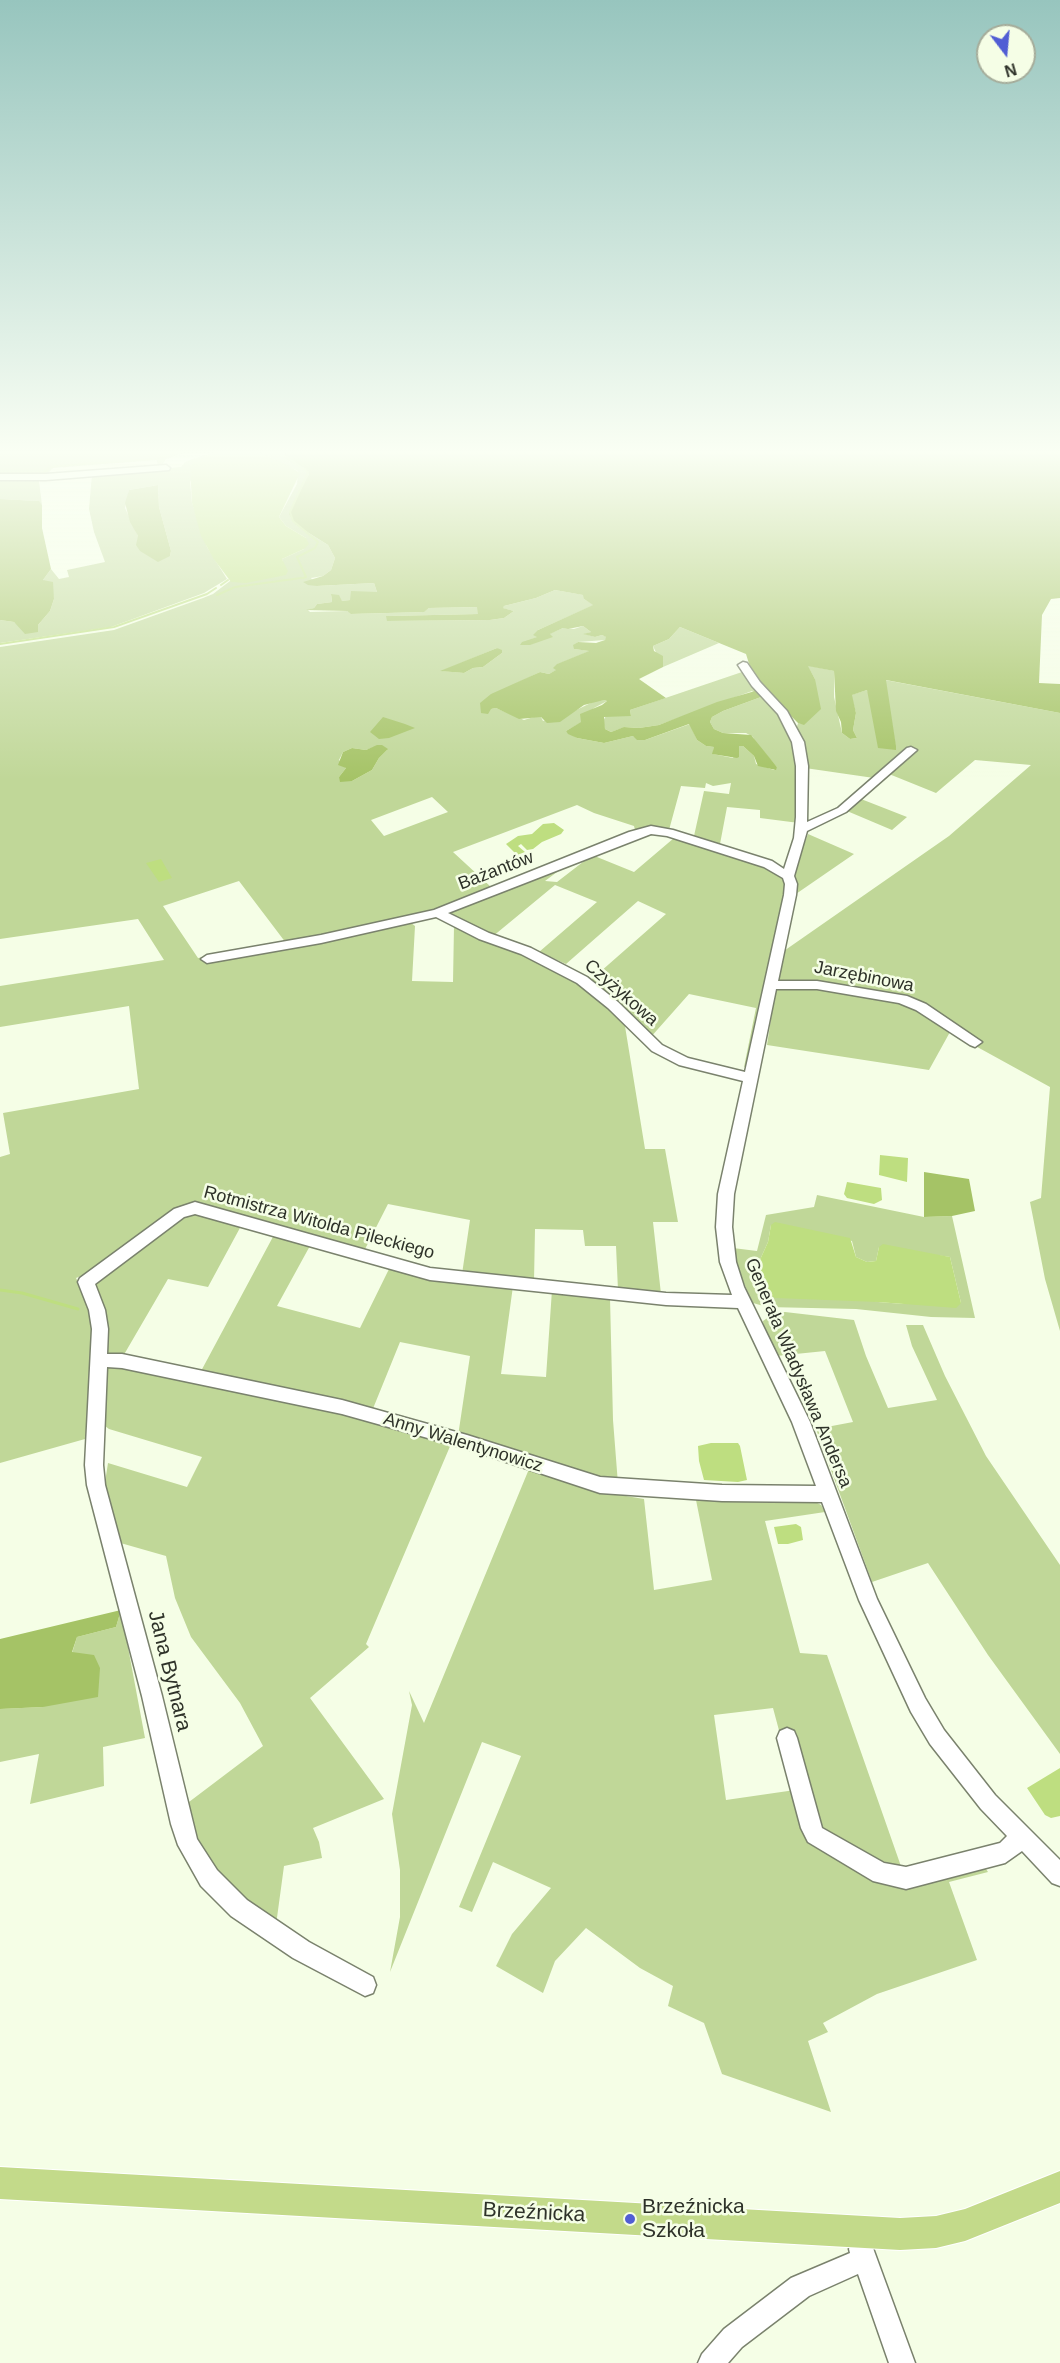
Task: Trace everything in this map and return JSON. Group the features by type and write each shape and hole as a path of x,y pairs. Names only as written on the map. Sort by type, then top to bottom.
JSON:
{"main road":[{"name":"Brzeźnicka","path":"0,2183 860,2245 900,2234 936,2232 984,2218 1060,2187"}],"street":[{"name":"Generała Władysława Andersa","path":"743,665 756,684 783,713 798,742 802,766 802,830 788,876 791,884 790,895 726,1194 724,1215 728,1262 743,1302 801,1422 868,1600 918,1706 988,1802 1060,1875"},
{"path":"802,830 842,810 911,750"},
{"name":"Bażantów","path":"207,959 321,939 438,913 633,835 651,830 669,833 768,864 788,876"},
{"name":"Czyżykowa","path":"438,913 484,936 535,955 582,980 613,1005 657,1048 684,1062 751,1078"},
{"name":"Jarzębinowa","path":"771,985 817,985 902,999 921,1007 975,1042"},
{"name":"Rotmistrza Witolda Pileckiego","path":"86,1282 179,1214 195,1208 430,1274 666,1299 743,1302"},
{"name":"Jana Bytnara","path":"86,1282 100,1320 94,1465 96,1485 188,1845 209,1878 239,1908 301,1950 365,1985"},
{"name":"Anny Walentynowicz","path":"100,1360 122,1361 342,1407 467,1442 600,1485 722,1493 829,1494"},
{"path":"787,1738 811,1828 815,1835 881,1873 906,1878 1005,1852 1022,1838"},
{"path":"711,2363 733,2338 860,2245 902,2363"}],"shaded area":[{"path":"0,559 49,559 51,569 43,580 53,582 54,599 50,611 38,625 38,632 25,634 14,622 0,620"},
{"path":"104,559 215,559 227,579 204,593 111,627 0,643 0,620 14,622 22,628 38,632 38,625 50,611 54,599 52,591 43,580 51,569 59,579 69,577 67,570 105,562"},
{"path":"214,559 282,559 288,571 286,575 246,583 231,582"},
{"path":"282,559 335,559 331,570 323,576 311,578 317,586 374,583 377,592 363,592 351,600 342,601 331,595 332,602 317,604 308,610 310,612 347,611 352,614 423,612 429,608 478,607 478,614 389,616 387,621 490,620 504,618 514,611 502,608 504,606 536,598 555,590 584,595 584,599 594,605 538,630 538,637 522,642 549,634 563,628 574,629 583,626 591,632 585,634 595,637 602,635 607,637 605,640 578,642 574,645 574,649 590,651 558,664 557,670 549,674 540,672 513,685 491,709 496,708 524,720 537,716 543,721 570,713 595,701 604,700 607,701 594,708 582,722 566,731 577,738 604,743 633,736 645,740 690,724 697,740 706,746 714,747 713,754 733,758 739,746 743,746 754,756 756,764 774,770 777,767 753,737 746,733 723,733 714,729 710,722 712,717 723,711 761,697 752,691 659,725 639,728 625,727 611,732 605,729 603,721 606,716 631,716 630,710 742,672 778,711 796,744 799,823 760,818 760,810 727,807 720,844 694,836 704,791 729,794 731,783 713,786 706,783 705,788 681,786 669,830 635,830 634,826 577,805 453,852 491,887 490,889 453,905 406,919 415,926 412,981 453,982 454,926 521,952 572,977 624,1020 645,1149 665,1149 678,1222 653,1222 661,1294 618,1290 616,1246 585,1246 583,1230 535,1229 534,1281 462,1274 470,1220 388,1204 363,1253 196,1206 76,1278 96,1319 92,1425 85,1439 0,1463 0,1157 10,1154 3,1113 139,1089 129,1006 0,1027 0,986 164,960 138,919 0,939 0,647 114,630 213,594 230,581 283,562","holes":["497,648 502,653 483,667 473,668 464,673 442,671","374,747 387,750 372,770 352,781 339,777 346,768 339,760 343,752 352,748 366,750","432,797 448,812 384,836 371,820","239,881 286,943 198,958 163,906"]},
{"path":"335,559 1060,559 1060,598 1051,599 1042,615 1039,683 1060,684 1060,713 886,680 896,750 878,748 867,690 852,695 856,713 853,730 857,738 850,739 842,733 841,722 836,711 834,671 808,666 815,679 821,709 804,725 798,723 761,686 750,667 746,654 680,627 669,639 653,646 654,651 663,656 663,667 639,679 666,698 630,710 631,716 604,717 605,729 611,732 624,727 639,728 659,725 717,702 755,691 761,697 723,711 712,717 710,722 714,729 723,733 751,735 777,767 776,770 758,766 754,756 743,746 739,746 739,757 737,758 712,754 714,747 706,746 697,740 689,724 645,740 637,740 633,736 604,743 577,738 566,731 581,722 580,714 607,701 584,705 560,722 547,723 541,717 519,719 496,708 491,709 488,714 481,713 480,703 491,694 540,672 549,674 556,670 553,668 557,664 589,651 574,649 573,645 578,642 596,643 605,640 606,637 602,635 595,637 583,634 591,632 583,626 563,628 550,634 553,637 530,645 520,645 522,642 537,637 533,635 538,630 593,605 584,599 583,595 555,590 536,598 504,606 503,608 514,611 504,618 490,620 387,621 386,616 478,614 477,607 429,608 424,612 351,614 347,611 306,610 314,608 317,604 332,602 331,594 339,595 342,601 350,600 351,591 377,592 374,583 317,586 303,582 323,576 331,570"},
{"path":"680,627 719,643 663,667 653,646 669,639"},
{"path":"497,648 502,650 502,653 483,667 473,668 464,673 440,671"},
{"path":"807,665 834,671 834,697 842,733 850,739 857,738 853,730 856,713 851,695 867,690 896,749 885,680 1060,713 1060,1331 1045,1279 1030,1202 1041,1198 1050,1087 950,1032 929,1070 767,1045 781,953 949,836 1031,765 975,760 936,793 889,774 874,778 805,768 796,730 798,723 804,724 815,679"},
{"path":"383,717 415,728 389,738 379,739 370,732"},
{"path":"377,745 388,749 372,770 352,781 340,782 339,777 346,768 338,765 343,752 352,748 366,750"},
{"path":"861,799 907,817 892,830 847,811"},
{"path":"554,823 564,830 561,834 542,842 533,849 527,850 521,844 518,846 525,852 517,855 506,844 518,836 532,834 543,824"},
{"path":"808,834 854,854 793,896 792,877"},
{"path":"674,838 781,873 789,887 747,1066 744,1067 756,1008 689,994 650,1038 592,982 592,979 666,914 638,901 566,964 539,952 597,902 555,885 492,937 449,913 561,869 545,881 557,882 592,855 634,872"},
{"path":"161,859 172,878 159,882 146,863"},
{"path":"880,1155 908,1158 907,1182 879,1175"},
{"path":"924,1172 969,1179 975,1211 952,1216 924,1217"},
{"path":"847,1182 881,1188 882,1200 874,1204 847,1198 844,1194"},
{"path":"817,1195 924,1217 952,1216 975,1318 931,1317 856,1309 767,1307 753,1303 735,1264 733,1248 757,1251 766,1215 814,1207","holes":["771,1225 852,1241 856,1257 867,1262 876,1261 879,1247 950,1257 961,1303 878,1302 759,1262 768,1242"]},
{"path":"198,1211 241,1226 208,1287 168,1279 122,1358 106,1354 93,1287 94,1280 182,1214"},
{"path":"775,1222 850,1238 856,1257 867,1262 876,1261 879,1247 883,1244 950,1257 961,1303 956,1308 775,1298 768,1293 759,1262 768,1242 771,1225"},
{"path":"275,1233 311,1244 277,1306 360,1328 390,1267 513,1286 501,1374 546,1377 552,1290 610,1298 613,1420 618,1484 458,1436 470,1356 400,1342 372,1411 200,1373"},
{"path":"785,1312 854,1320 888,1408 937,1400 912,1346 906,1325 923,1325 945,1376 986,1456 1060,1565 1060,1754 988,1655 928,1563 872,1582 816,1429 853,1422 825,1351 776,1356 764,1331 763,1321 773,1314"},
{"path":"112,1364 281,1397 451,1444 366,1644 369,1647 310,1698 384,1799 313,1828 322,1858 284,1866 276,1925 251,1909 201,1855 185,1805 263,1746 240,1703 191,1637 175,1598 166,1556 117,1542 103,1495 108,1463 187,1487 202,1457 109,1429 101,1423 105,1370"},
{"path":"711,1443 738,1443 747,1480 738,1482 704,1480 698,1446"},
{"path":"529,1469 620,1495 644,1499 654,1590 712,1580 696,1500 760,1497 812,1500 821,1505 825,1512 765,1521 800,1653 827,1655 903,1872 984,1866 988,1872 949,1882 977,1960 877,1994 823,2023 828,2032 808,2041 831,2112 722,2074 704,2023 668,2006 673,1986 640,1968 586,1928 555,1961 543,1993 496,1966 512,1934 551,1888 493,1862 472,1912 459,1907 521,1756 482,1742 390,1972 400,1917 400,1870 392,1814 412,1705 409,1691 424,1723","holes":["773,1708 795,1790 726,1800 714,1715"]},
{"path":"796,1524 801,1527 803,1540 778,1544 774,1527"},
{"path":"121,1610 145,1738 103,1747 104,1786 30,1804 39,1754 0,1762 0,1709 43,1707 72,1653 77,1637 116,1627"},
{"path":"121,1610 116,1627 77,1637 72,1652 94,1655 100,1668 98,1697 43,1707 0,1709 0,1639"},
{"path":"1060,1768 1060,1816 1051,1818 1045,1815 1027,1788"}],"waterway":[{"path":"298,559 306,577 303,578"},
{"path":"217,595 235,587 301,578"},
{"path":"221,585 228,580"},
{"path":"0,644 114,627 207,594 216,588"},
{"path":"0,1290 22,1293 78,1309"}],"place":[{"name":"Brzeźnicka Szkoła","path":"630,2219"}]}
